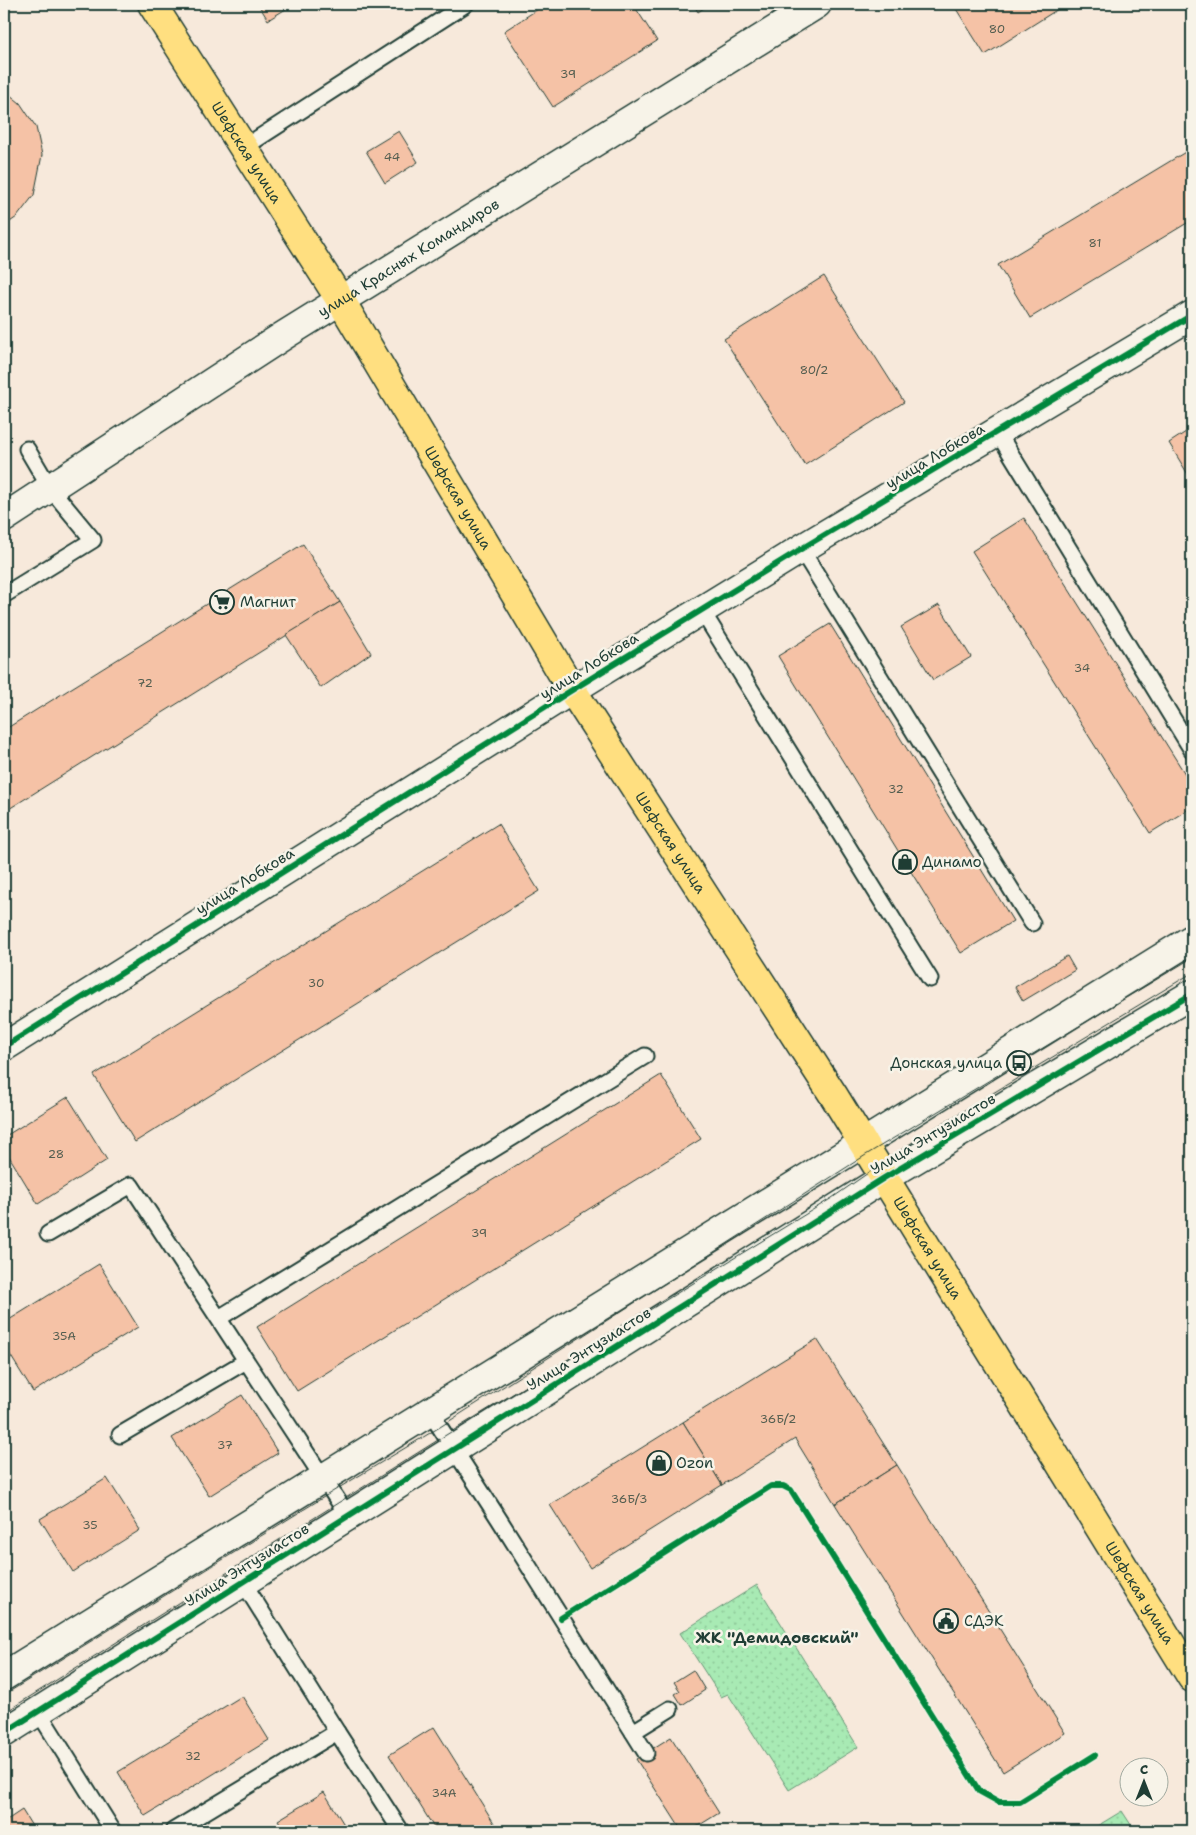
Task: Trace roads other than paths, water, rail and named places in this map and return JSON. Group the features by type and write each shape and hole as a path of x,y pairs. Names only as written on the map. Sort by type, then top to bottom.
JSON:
{"main road":[{"name":"Шефская улица","path":"152,4 341,301 572,690 863,1143 1192,1678"}],"street":[{"name":"улица Красных Командиров","path":"4,518 283,336 817,4"},
{"name":"улица Лобкова","path":"4,1047 572,690 802,549 1190,321"},
{"name":"Улица Энтузиастов","path":"4,1676 1192,939"},
{"name":"Улица Энтузиастов","path":"4,1733 884,1178 1192,994"}],"lane":[{"path":"243,148 466,4"},
{"path":"998,433 1192,750"},
{"path":"4,595 93,540 50,488 27,449"},
{"path":"802,549 1032,923"},
{"path":"702,611 930,979"},
{"path":"218,1318 645,1056"},
{"path":"48,1234 131,1185 348,1516"},
{"path":"120,1435 246,1361"},
{"path":"430,1412 646,1753"},
{"path":"243,1582 401,1831"},
{"path":"633,1732 670,1709"},
{"path":"38,1711 113,1831"},
{"path":"173,1831 337,1732"}],"tram line":[{"path":"4,1695 440,1427 869,1153 1192,958"},
{"path":"4,1713 446,1435 832,1198 920,1137 1192,973"}],"place":[{"name":"Магнит","path":"222,602"},
{"name":"Динамо","path":"905,862"},
{"name":"Донская улица","path":"1019,1063"},
{"name":"Ozon","path":"659,1463"},
{"name":"СДЭК","path":"946,1621"}],"district":[{"name":"ЖК \"Демидовский\"","path":"777,1637"}]}
